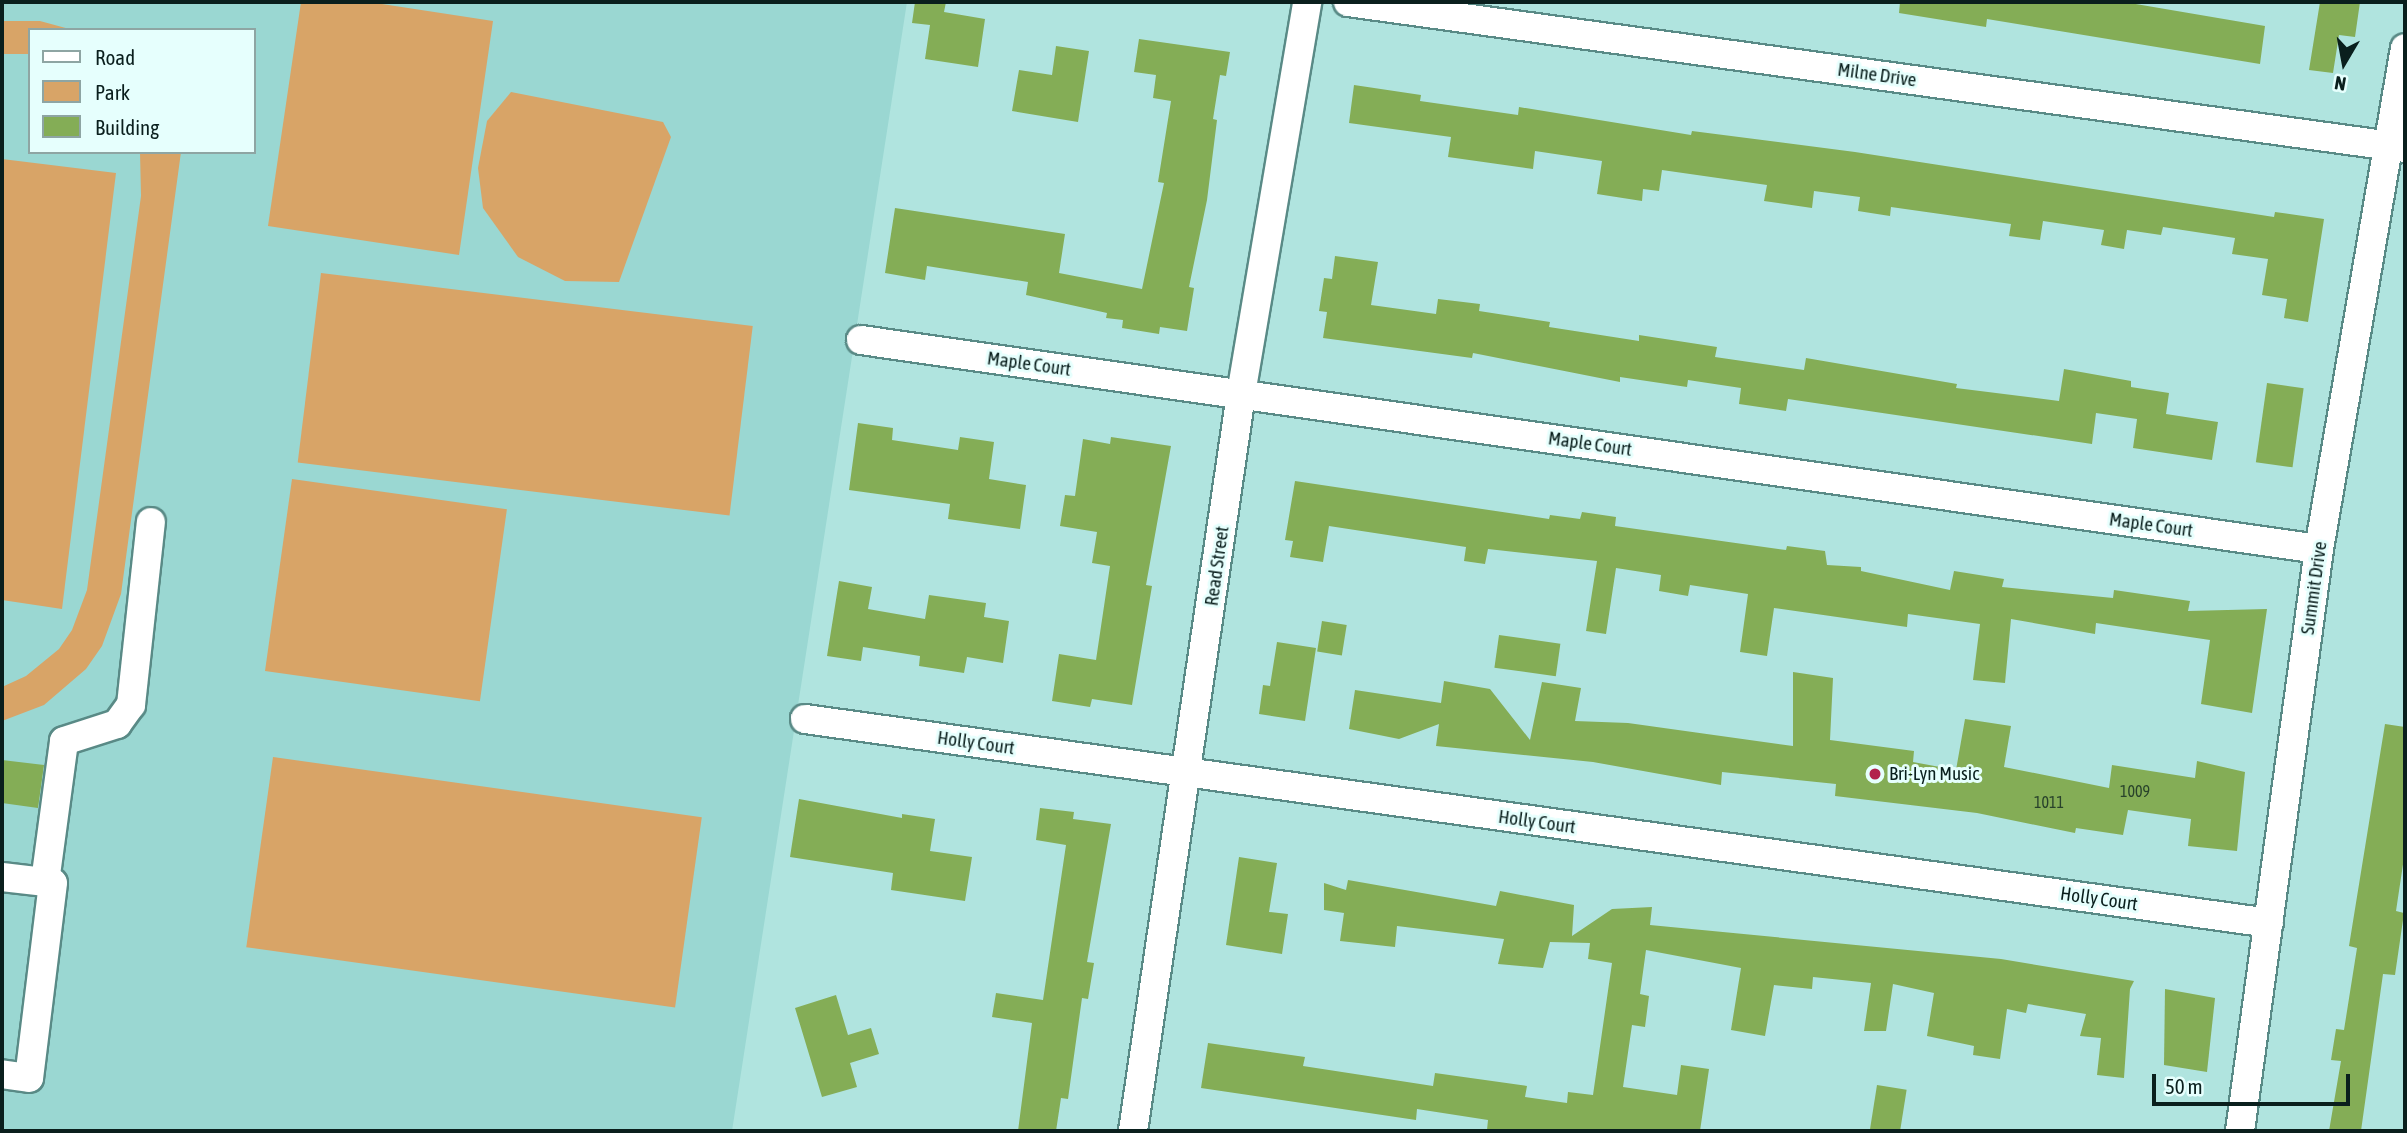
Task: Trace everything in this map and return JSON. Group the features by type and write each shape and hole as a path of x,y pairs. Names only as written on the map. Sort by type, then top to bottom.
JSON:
{"street":[{"name":"Read Street","path":"1133,1131 1241,394 1307,2"},
{"name":"Milne Drive","path":"1348,2 2398,147"},
{"name":"Summit Drive","path":"2240,1131 2319,549 2398,147 2405,48"},
{"name":"Maple Court","path":"861,340 2319,549"},
{"path":"45,882 64,741 117,724 131,705 151,522"},
{"name":"Holly Court","path":"805,719 2269,923"},
{"path":"2,877 53,883 29,1078 2,1074"}],"shaded area":[{"path":"2,2 907,2 732,1131 2,1131"}],"green space":[{"path":"301,2 369,2 493,21 459,255 268,226"},
{"path":"2,21 40,21 66,28 28,28 28,54 2,54"},
{"path":"511,92 663,122 671,137 619,282 565,281 518,257 483,208 478,168 487,121"},
{"path":"140,154 181,154 121,594 102,646 86,669 44,705 2,721 2,687 26,676 59,649 72,630 87,590 141,196"},
{"path":"2,159 116,173 62,609 2,600"},
{"path":"321,273 753,326 729,516 298,463"},
{"path":"292,479 507,509 480,701 265,671"},
{"path":"273,757 702,817 675,1007 246,947"}],"building":[{"path":"915,2 946,2 944,12 985,19 978,67 925,59 930,25 912,23"},
{"path":"1900,2 2124,2 2265,26 2260,64 1987,19 1986,27 1899,13"},
{"path":"2320,2 2360,2 2355,37 2339,35 2333,73 2309,70"},
{"path":"1139,39 1230,52 1226,76 1220,75 1213,119 1217,120 1207,200 1189,287 1194,288 1187,331 1160,327 1159,334 1122,328 1123,320 1106,318 1107,313 1026,295 1028,282 927,266 925,280 885,273 895,208 1065,234 1059,273 1142,289 1164,183 1158,182 1171,101 1153,98 1156,75 1134,72"},
{"path":"1056,46 1089,51 1078,122 1012,111 1019,70 1052,75"},
{"path":"1354,85 1421,95 1420,101 1518,115 1519,107 1691,135 1692,131 1855,152 2274,217 2275,212 2324,219 2308,322 2284,318 2287,299 2262,295 2268,259 2232,254 2235,238 2163,227 2161,235 2127,230 2124,249 2101,245 2104,230 2043,221 2040,240 2009,236 2011,224 1891,207 1890,216 1858,211 1860,197 1814,191 1812,208 1764,201 1767,185 1662,170 1659,191 1643,189 1642,201 1597,194 1602,161 1535,151 1533,169 1448,157 1451,137 1349,123"},
{"path":"1335,256 1378,262 1371,305 1436,314 1438,299 1480,304 1479,311 1550,322 1549,327 1639,341 1639,335 1717,347 1715,357 1804,370 1806,358 1957,384 1956,388 2059,401 2064,369 2131,381 2131,387 2169,393 2166,414 2218,422 2212,460 2133,448 2137,419 2096,413 2092,444 1788,399 1786,411 1739,404 1741,388 1688,380 1687,387 1620,377 1620,382 1473,353 1472,358 1323,338 1327,312 1319,311 1324,278 1332,279"},
{"path":"2267,383 2304,388 2293,467 2256,462"},
{"path":"858,423 893,428 892,440 958,450 960,437 994,442 989,479 1026,485 1020,529 948,519 950,504 849,490"},
{"path":"1111,437 1171,446 1146,585 1152,586 1132,705 1092,699 1090,707 1052,701 1059,654 1096,660 1110,566 1092,563 1097,532 1060,526 1065,495 1075,496 1083,439 1110,444"},
{"path":"1295,481 1549,519 1550,515 1580,519 1582,512 1616,517 1615,526 1786,550 1787,546 1825,551 1827,565 1861,567 1861,571 1950,590 1954,571 2004,579 2002,587 2113,598 2114,590 2190,601 2188,611 2267,609 2252,713 2201,704 2210,640 2096,623 2095,634 2011,619 2005,683 1973,680 1980,624 1908,614 1907,627 1774,608 1767,656 1740,652 1748,594 1690,585 1688,596 1659,591 1661,575 1616,568 1606,634 1586,631 1597,561 1488,549 1485,564 1464,561 1466,547 1329,526 1323,562 1290,557 1293,541 1285,540"},
{"path":"839,581 872,587 868,609 925,619 929,595 986,603 984,617 1009,621 1003,663 967,657 964,673 919,666 920,656 863,647 861,661 827,656"},
{"path":"1322,621 1347,625 1342,656 1317,652"},
{"path":"1499,635 1560,644 1556,676 1494,668"},
{"path":"1277,642 1316,648 1305,721 1259,714 1263,685 1270,686"},
{"path":"1793,672 1833,678 1830,740 1914,751 1913,762 1956,770 1965,719 2011,726 2004,767 2109,788 2112,765 2195,778 2197,761 2245,772 2237,851 2188,846 2191,819 2128,810 2123,835 2076,828 2075,833 1977,813 1835,796 1836,784 1722,772 1721,785 1593,762 1436,746 1439,724 1399,739 1349,729 1355,690 1441,703 1444,681 1490,689 1530,740 1542,682 1581,688 1575,721 1628,723 1793,746"},
{"path":"2385,724 2405,727 2405,851 2396,911 2404,913 2395,975 2383,974 2361,1131 2329,1131 2341,1061 2331,1060 2336,1029 2344,1030 2357,948 2349,946"},
{"path":"2,760 44,765 38,808 2,803"},
{"path":"799,799 902,818 902,814 935,819 930,851 972,857 965,901 891,890 893,873 790,857"},
{"path":"1040,808 1074,812 1073,819 1111,824 1087,962 1094,963 1088,999 1082,998 1068,1099 1061,1098 1056,1131 1018,1131 1032,1023 992,1017 996,993 1043,1000 1066,845 1036,840"},
{"path":"1239,857 1277,863 1269,912 1288,914 1282,954 1226,945"},
{"path":"1348,880 1496,906 1500,891 1574,905 1572,936 1612,909 1652,907 1650,925 2001,959 2134,981 2130,989 2124,1078 2097,1075 2101,1038 2080,1036 2086,1014 2028,1004 2026,1013 2007,1009 2000,1059 1973,1055 1974,1046 1927,1036 1934,993 1893,984 1886,1031 1864,1031 1871,983 1813,977 1812,989 1774,985 1765,1036 1731,1030 1741,968 1646,950 1640,994 1649,996 1645,1027 1632,1025 1623,1087 1677,1095 1681,1065 1709,1069 1700,1131 1498,1131 1487,1130 1488,1120 1417,1109 1416,1120 1201,1088 1208,1043 1305,1057 1303,1066 1433,1086 1435,1073 1527,1086 1525,1097 1567,1103 1568,1092 1593,1095 1612,963 1588,959 1590,943 1550,942 1543,968 1498,964 1504,939 1397,926 1395,947 1340,941 1344,913 1324,910 1324,883 1346,890"},
{"path":"2165,989 2215,998 2207,1072 2164,1065"},
{"path":"836,995 848,1035 871,1028 879,1054 850,1063 857,1087 822,1097 795,1008"},
{"path":"1877,1085 1907,1090 1900,1131 1870,1131"}],"place":[{"name":"Bri-Lyn Music","path":"1875,774"}]}
